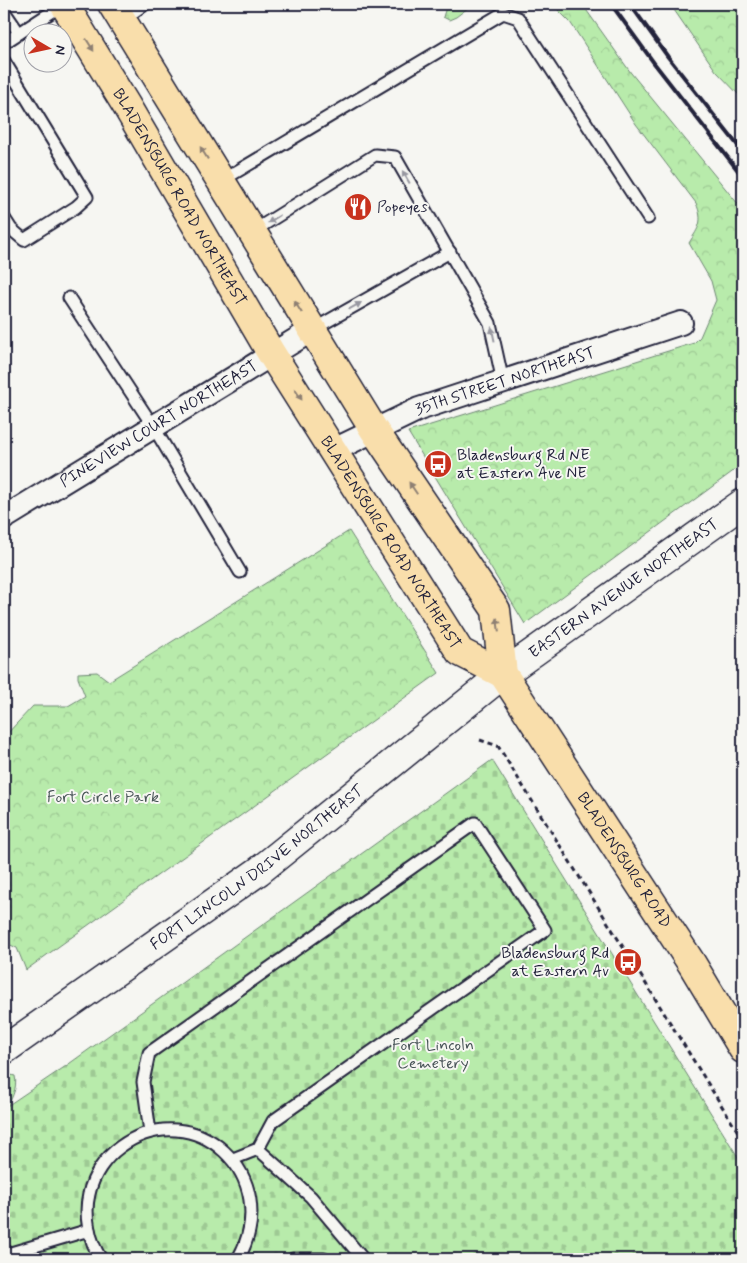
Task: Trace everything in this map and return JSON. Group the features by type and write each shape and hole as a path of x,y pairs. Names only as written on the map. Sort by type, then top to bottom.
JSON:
{"main road":[{"name":"BLADENSBURG ROAD NORTHEAST","path":"64,4 272,353 460,652 503,674"},
{"path":"117,12 374,430 496,610 503,674"},
{"path":"184,204 221,180"},
{"name":"BLADENSBURG ROAD","path":"503,674 692,964 743,1049"}],"street":[{"name":"35TH STREET NORTHEAST","path":"334,450 419,409 681,323"},
{"name":"PINEVIEW COURT NORTHEAST","path":"4,518 312,330"},
{"name":"EASTERN AVENUE NORTHEAST","path":"503,674 743,502"},
{"name":"FORT LINCOLN DRIVE NORTHEAST","path":"4,1050 259,871 503,674"}],"lane":[{"path":"4,43 64,4"},
{"path":"117,12 145,4"},
{"path":"4,11 19,33"},
{"path":"221,180 503,14 518,18 648,218"},
{"path":"4,61 87,197 76,207 24,240 11,229 4,218"},
{"path":"252,232 375,155 395,157 490,323 503,382"},
{"path":"312,330 450,252"},
{"path":"69,298 153,426 240,572"},
{"path":"150,1132 142,1082 149,1053 475,823 545,930 273,1121 258,1149 233,1159"},
{"path":"101,1259 96,1252 89,1230 86,1206 91,1186 102,1164 113,1152 129,1140 150,1132 177,1130 202,1136 220,1147 233,1159 246,1181 252,1204 252,1221 247,1244 238,1259"},
{"path":"258,1149 311,1197 363,1259"},
{"path":"4,1255 89,1230"},
{"path":"293,1259 324,1259"}],"path":[{"path":"480,740 498,746 743,1140"}],"green space":[{"path":"447,4 473,4 449,20 443,17"},
{"path":"552,4 582,4 631,73 743,210 743,464 525,624 408,432 694,343 700,337 716,300 711,281 689,243 700,220 696,203 636,124 570,22"},
{"path":"670,4 743,4 743,99 716,71"},
{"name":"Fort Circle Park","path":"349,531 439,673 26,970 17,948 4,942 4,737 33,706 68,706 85,696 78,673 97,672 109,681"},
{"name":"Fort Lincoln Cemetery","path":"492,760 743,1165 743,1259 4,1259 4,1108 66,1066"},
{"path":"11,1075 15,1076 15,1090 4,1111 4,1079"}],"railway":[{"path":"611,4 654,63 743,177"},
{"path":"630,4 668,57 743,152"}],"place":[{"name":"Popeyes","path":"358,207"},
{"name":"Bladensburg Rd NE at Eastern Ave NE","path":"438,464"},
{"name":"Bladensburg Rd at Eastern Av","path":"628,962"}]}
